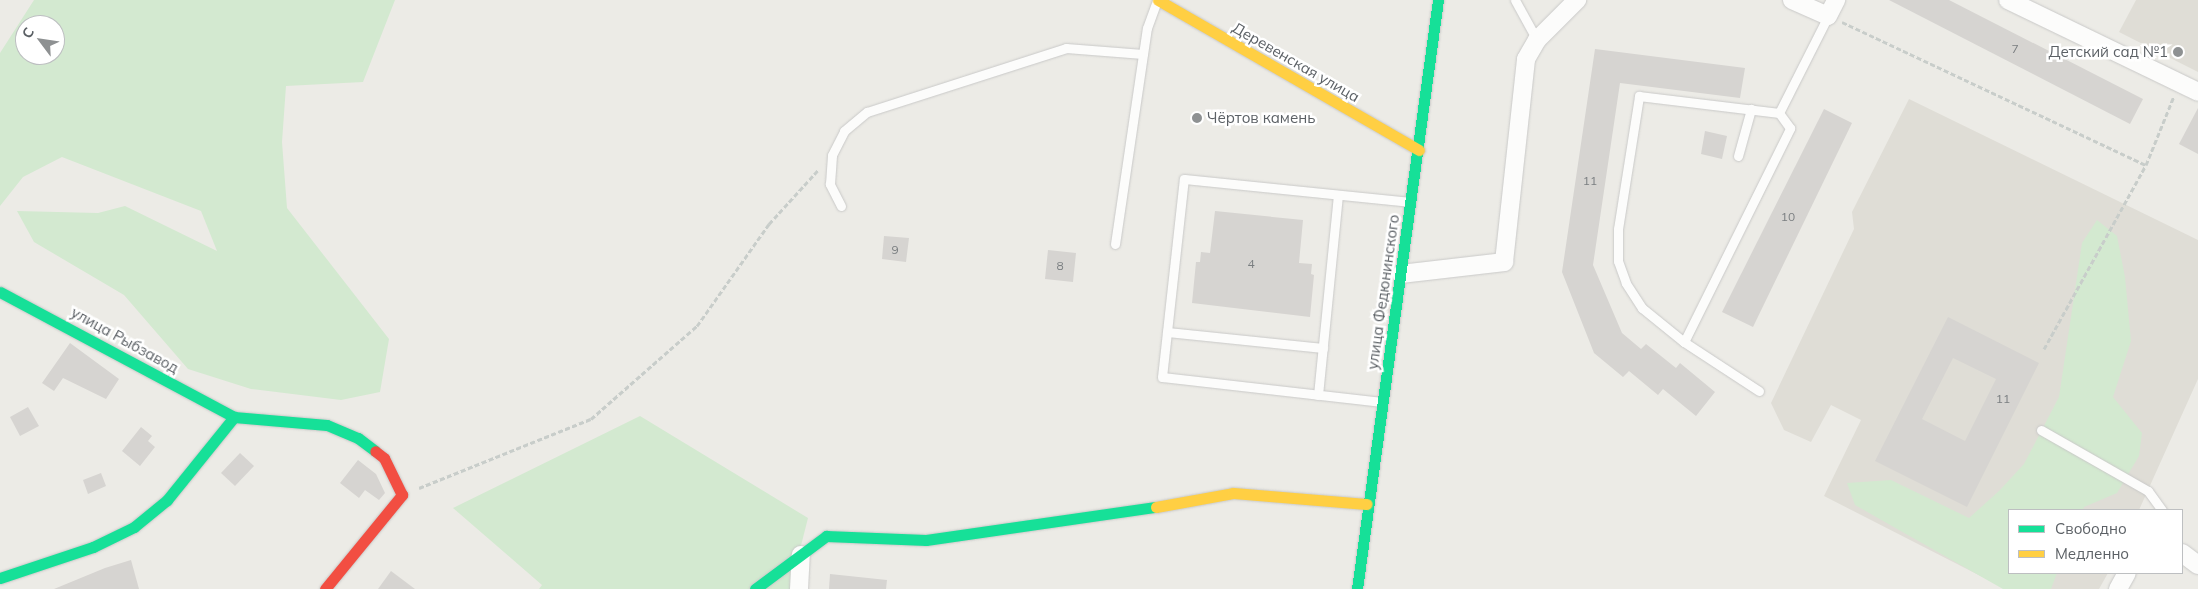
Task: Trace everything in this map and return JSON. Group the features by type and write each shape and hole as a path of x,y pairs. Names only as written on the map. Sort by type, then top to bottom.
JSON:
{"street":[{"name":"Деревенская улица","path":"1158,0 1419,150"},
{"name":"улица Федюнинского","path":"1357,589 1367,504 1412,202 1438,0"},
{"path":"1401,274 1504,262 1526,59 1537,40 1577,0"},
{"path":"1792,0 1832,8"},
{"path":"2008,0 2032,5 2198,92"},
{"name":"улица Рыбзавод","path":"0,292 22,300 234,416 327,425 358,438 384,458 402,495"},
{"path":"0,578 93,547 134,527 168,500 234,416"},
{"path":"755,589 826,536 926,540 1159,507 1233,493 1367,504"},
{"path":"325,589 402,495"},
{"path":"2183,554 2198,565"},
{"path":"799,589 801,555"},
{"path":"2118,589 2126,574"}],"lane":[{"path":"1115,244 1147,28 1158,0"},
{"path":"1516,0 1537,40"},
{"path":"1779,113 1832,8"},
{"path":"841,206 830,184 832,155 844,131 867,112 1066,48 1143,54"},
{"path":"1684,342 1790,128 1779,113 1638,96 1618,229 1618,261 1626,283 1642,308 1684,342 1759,391"},
{"path":"1738,156 1751,109"},
{"path":"1382,402 1162,377 1184,179 1412,202"},
{"path":"1318,395 1338,194"},
{"path":"1167,332 1323,348"},
{"path":"2041,430 2148,491 2161,509"}],"path":[{"path":"1832,8 2146,165"},
{"path":"2044,349 2146,165 2179,82"},
{"path":"402,495 590,419 697,326 769,224 832,155"}],"shaded area":[{"name":"Детский сад №1","path":"2136,0 2198,0 2198,72 2119,32"},
{"path":"1909,99 2198,240 2198,379 2139,509 2008,509 2008,574 2107,574 2099,589 2006,589 1824,496 1861,420 1831,405 1811,442 1784,430 1771,403 1854,229 1852,212"}],"green space":[{"path":"34,0 395,0 363,82 286,86 282,142 287,208 389,339 380,392 341,400 251,389 188,369 124,295 34,242 17,211 98,213 125,206 217,251 201,211 62,157 23,177 0,206 0,53 15,30 15,65 65,65 65,15 24,15"},
{"path":"2097,220 2117,236 2125,277 2131,341 2113,397 2142,433 2139,456 2117,493 2084,507 2083,509 2008,509 2008,574 2057,574 2051,589 2003,589 1855,505 1847,483 1891,480 1969,518 1999,491 2024,464 2059,397 2082,243"},
{"path":"640,416 808,518 790,589 539,589 542,585 453,508"}],"building":[{"path":"1889,0 1949,0 2143,99 2130,124"},
{"path":"1595,49 1745,68 1740,98 1620,83 1593,265 1622,333 1641,349 1646,344 1676,368 1680,363 1715,392 1696,416 1663,389 1658,395 1629,371 1623,377 1594,353 1562,272"},
{"path":"2198,108 2198,154 2179,144"},
{"path":"1824,109 1852,123 1753,327 1722,312"},
{"path":"1705,131 1727,136 1722,159 1701,154"},
{"path":"1215,211 1303,220 1299,263 1312,264 1311,274 1314,275 1310,317 1192,303 1196,262 1200,262 1201,252 1210,253"},
{"path":"884,236 909,238 906,262 882,259"},
{"path":"1048,250 1076,253 1073,282 1045,279"},
{"path":"1948,317 2039,363 1967,507 1875,461","holes":["1953,358 1996,379 1965,441 1922,419"]},
{"path":"70,343 119,379 106,399 63,378 54,391 42,383"},
{"path":"28,407 39,426 20,436 10,417"},
{"path":"141,427 152,436 148,441 155,447 140,466 122,451"},
{"path":"240,453 254,466 235,486 221,473"},
{"path":"358,460 376,474 385,493 379,500 365,490 359,498 340,483"},
{"path":"101,473 106,486 88,494 83,480"},
{"path":"131,560 139,589 54,589 105,568"},
{"path":"391,571 415,589 378,589"},
{"path":"830,574 887,580 886,589 829,589"}],"traffic: fast":[{"path":"1357,589 1438,0"},
{"path":"0,292 234,417 327,425 358,438 375,451"},
{"path":"0,578 93,547 134,527 167,500 234,417"},
{"path":"755,589 826,536 926,540 1156,507"}],"traffic: slow":[{"path":"1158,0 1419,150"},
{"path":"1156,507 1233,493 1367,504"}],"traffic: jam":[{"path":"325,589 402,495 384,458 375,451"}],"place":[{"name":"Детский сад №1","path":"2178,52"},
{"name":"Чёртов камень","path":"1197,118"}]}
